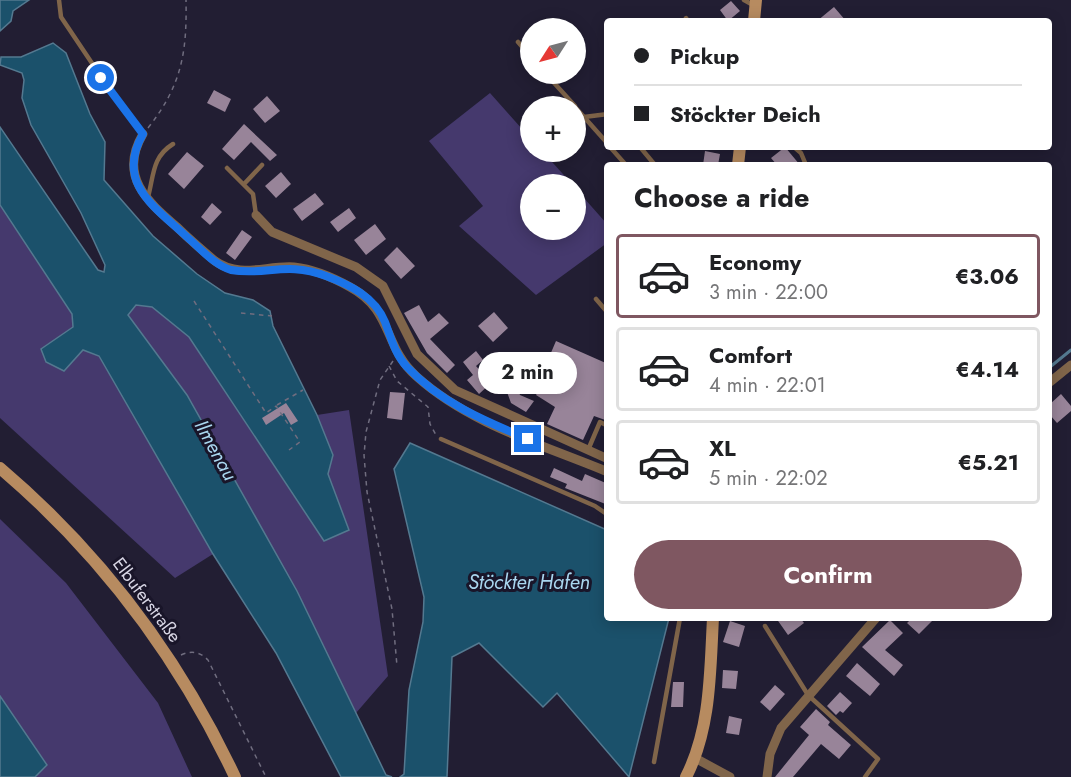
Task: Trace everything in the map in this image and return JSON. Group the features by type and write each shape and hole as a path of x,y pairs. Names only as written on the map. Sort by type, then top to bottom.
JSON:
{"street":[{"path":"754,18 756,3"},
{"path":"143,134 133,165 139,188 148,200 223,267 241,272 295,267 324,275 362,294 375,305 382,315 399,357 428,387 461,408 604,470"},
{"path":"256,215 272,232 356,267 383,286 417,354 455,390 604,457"},
{"path":"1052,380 1071,365"},
{"name":"Elbuferstraße","path":"0,468 49,512 97,563 139,616 201,711 235,777"},
{"path":"686,777 695,759 707,707 713,621"},
{"path":"767,777 770,754 781,728 873,621"},
{"path":"695,759 730,777"}],"lane":[{"path":"58,0 61,17 115,99 143,134"},
{"path":"744,0 756,3"},
{"path":"555,84 565,96"},
{"path":"586,117 604,114"},
{"path":"586,119 604,139"},
{"path":"148,200 156,160 173,144"},
{"path":"613,150 623,162"},
{"path":"642,150 652,162"},
{"path":"245,183 262,165"},
{"path":"227,168 245,183 253,194 256,215"},
{"path":"596,299 604,308"},
{"path":"588,450 600,422 604,424"},
{"path":"441,440 595,506 604,512"},
{"path":"654,762 679,621"},
{"path":"765,626 808,695 878,759 865,777"}],"path":[{"path":"143,134 163,108 179,76 186,41 186,0"},
{"path":"194,301 266,413 303,390"},
{"path":"241,313 272,316"},
{"path":"397,666 392,609 368,492 364,455 366,432 380,380 389,365 399,357"},
{"path":"389,365 398,381 428,407 430,424 434,434 441,440"},
{"path":"276,406 300,442 289,450"},
{"path":"171,662 192,652 201,654 208,660 266,777"}],"shaded area":[{"path":"490,93 520,127 520,162 552,162 563,174 520,174 520,240 586,240 586,200 604,221 604,245 536,295 459,226 483,206 429,141"},
{"path":"0,205 72,314 74,327 41,349 64,370 83,350 99,356 213,554 175,578 0,418"},
{"path":"136,305 152,307 189,337 324,541 349,530 328,474 333,455 317,415 349,410 388,676 356,713 297,591 128,315"},
{"path":"0,519 66,583 158,703 192,777 0,777"}],"water":[{"path":"0,0 29,0 13,11 11,21 0,31"},
{"name":"Ilmenau","path":"53,43 66,53 90,114 105,142 104,180 153,236 197,274 225,293 253,300 270,311 273,326 317,415 333,455 328,474 349,530 324,541 189,337 152,307 136,305 128,315 187,395 297,591 386,775 392,777 341,777 276,653 213,554 99,356 83,350 64,371 46,362 41,349 73,327 72,314 0,205 0,127 98,270 104,272 105,265 81,213 31,125 22,98 24,80 22,73 0,65 1,57 21,57"},
{"name":"Stöckter Hafen","path":"410,443 604,529 604,621 668,621 629,777 557,693 543,707 479,643 452,657 447,777 400,777 404,774 409,690 423,622 424,597 394,469"},
{"path":"0,696 47,765 35,777 0,777"}],"building":[{"path":"731,1 740,11 732,18 726,18 720,10"},
{"path":"834,7 843,18 821,18"},
{"path":"214,90 231,99 225,112 207,103"},
{"path":"267,96 280,111 265,123 253,109"},
{"path":"244,124 277,155 270,161 251,142 234,160 222,149"},
{"path":"781,150 788,150 798,162 774,162 771,158"},
{"path":"705,151 720,154 719,162 703,162"},
{"path":"187,152 204,166 184,189 168,174"},
{"path":"281,172 291,184 276,198 265,186"},
{"path":"315,193 324,204 302,221 293,209"},
{"path":"212,203 222,212 210,225 201,217"},
{"path":"349,208 356,218 338,232 330,222"},
{"path":"375,224 386,239 366,255 354,240"},
{"path":"242,230 252,237 235,260 226,253"},
{"path":"397,247 415,266 401,279 384,260"},
{"path":"419,305 428,322 439,313 449,323 430,339 455,365 447,373 427,353 404,313"},
{"path":"494,312 508,328 493,342 478,326"},
{"path":"556,341 604,362 604,420 594,416 583,440 547,424 555,407 536,395 541,386 541,376"},
{"path":"476,351 483,360 476,366 491,383 479,394 467,380 473,375 463,362"},
{"path":"514,381 520,395 534,401 526,412 511,403 504,384"},
{"path":"390,392 405,393 402,420 387,418"},
{"path":"1061,394 1071,406 1071,411 1057,423 1052,417 1052,402"},
{"path":"286,403 298,421 291,425 284,413 266,425 262,418"},
{"path":"554,468 582,481 585,474 604,482 604,503 565,488 567,484 550,477"},
{"path":"730,621 745,626 739,647 723,642"},
{"path":"778,621 802,621 804,623 788,635"},
{"path":"891,621 903,633 885,650 903,665 894,676 862,647"},
{"path":"909,621 932,621 919,634 907,623"},
{"path":"857,663 880,684 870,696 846,676"},
{"path":"723,670 738,671 736,689 722,688"},
{"path":"673,682 684,682 683,707 671,707"},
{"path":"775,685 785,694 770,711 760,702"},
{"path":"840,692 852,703 843,713 840,711 836,715 827,706"},
{"path":"816,709 830,722 828,725 851,745 839,759 821,744 793,777 775,777 809,735 800,727"},
{"path":"729,716 742,719 739,735 726,733"}],"waterway":[{"path":"1052,365 1071,350"}],"route":[{"path":"101,78 131,121 143,134 134,156 133,165 139,188 150,203 202,251 223,267 231,270 241,272 295,267 324,275 350,287 375,305 382,315 399,357 416,376 461,408 528,439"}]}
